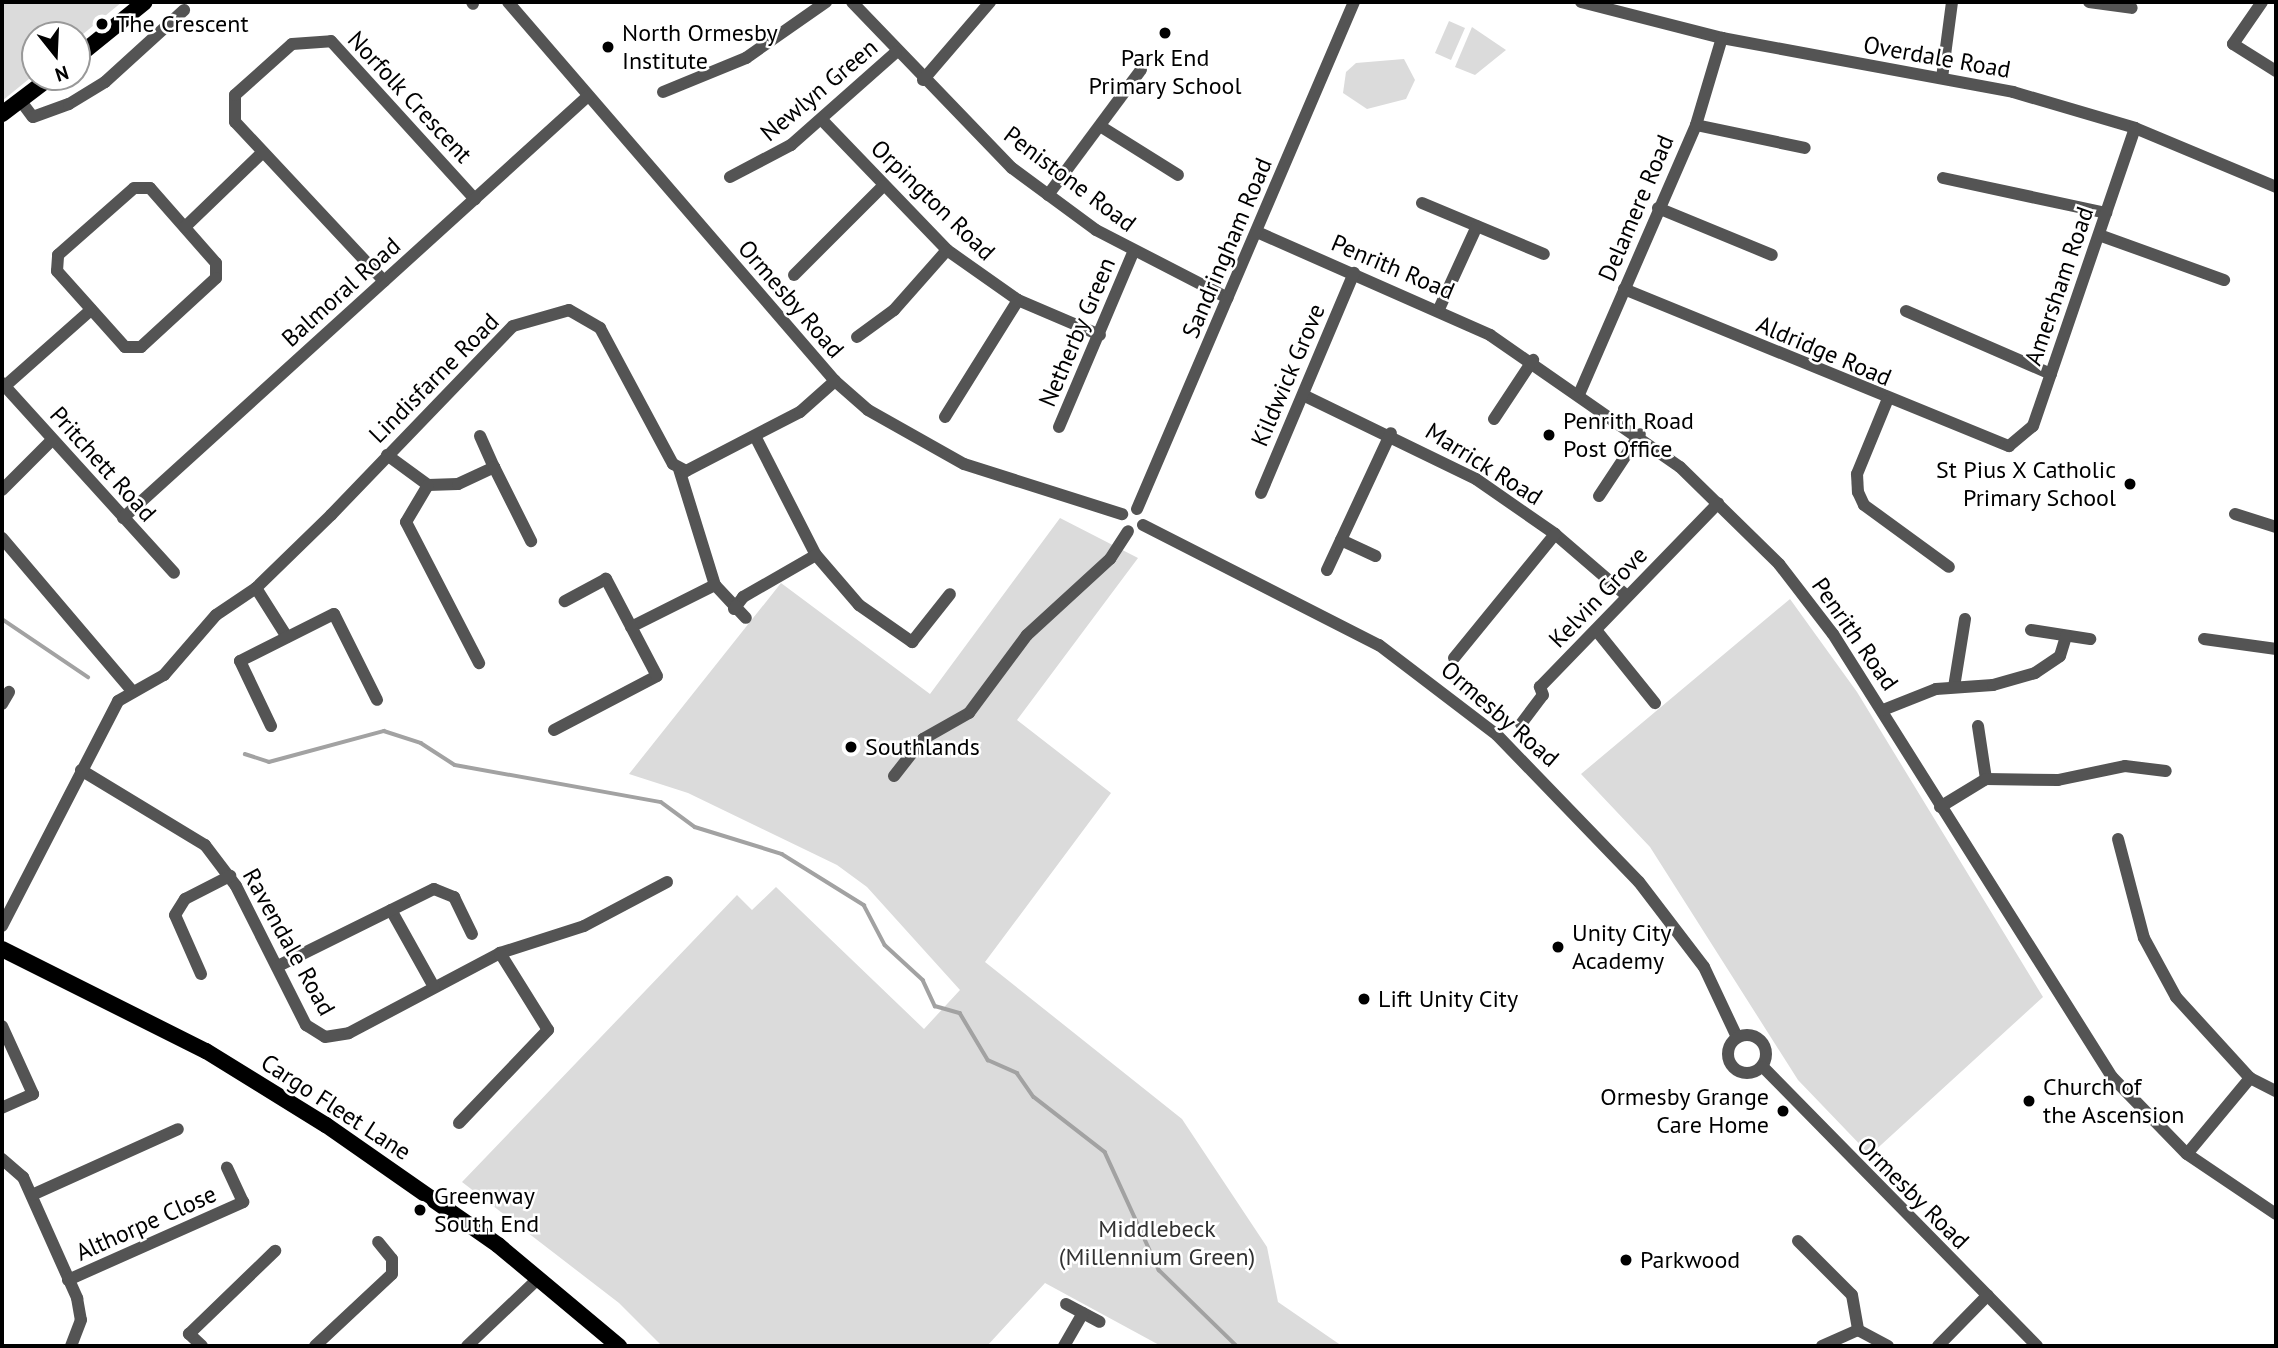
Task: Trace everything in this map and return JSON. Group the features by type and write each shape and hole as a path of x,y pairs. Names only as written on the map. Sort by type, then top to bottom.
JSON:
{"main road":[{"path":"91,46 145,2"},
{"path":"2,114 32,91"},
{"name":"Cargo Fleet Lane","path":"2,949 206,1051 377,1159 539,1278 619,1346"}],"street":[{"name":"Ormesby Road","path":"508,2 587,97 835,381 868,410 953,459 1122,514"},
{"path":"663,92 746,58 826,2"},
{"name":"Penistone Road","path":"852,2 923,80 1048,195 1133,253 1228,298"},
{"path":"923,80 990,2"},
{"name":"Sandringham Road","path":"1137,509 1354,2"},
{"name":"Overdale Road","path":"1581,2 1722,38 1942,78 2135,128 2276,187"},
{"path":"1942,78 1952,2"},
{"path":"2089,2 2132,8"},
{"path":"2262,2 2233,44 2276,71"},
{"path":"20,100 33,117 69,104 104,82 184,10"},
{"name":"Delamere Road","path":"1580,392 1696,125 1722,38"},
{"name":"Norfolk Crescent","path":"384,281 235,122 235,95 292,44 331,41 475,199"},
{"name":"Newlyn Green","path":"730,177 775,156 822,120 896,52"},
{"path":"1048,195 1141,70"},
{"name":"Balmoral Road","path":"124,518 587,97"},
{"name":"Orpington Road","path":"822,120 947,250 1018,300 1100,335"},
{"path":"1696,125 1805,148"},
{"path":"1100,126 1178,175"},
{"name":"Amersham Road","path":"2009,446 2028,436 2135,128"},
{"path":"185,227 263,152"},
{"path":"1943,178 2106,213"},
{"path":"794,275 883,186"},
{"path":"134,188 150,188 185,227 216,263 216,278 141,347 125,347 57,271 58,256 134,188"},
{"path":"1422,203 1544,254"},
{"path":"1658,208 1772,255"},
{"path":"1439,309 1477,226"},
{"name":"Penrith Road","path":"1257,232 1439,309 1533,360 1640,434 1718,503 1779,564 1884,710 1940,807 2092,1051 2135,1105 2187,1154 2276,1214"},
{"path":"2099,235 2224,280"},
{"path":"857,337 894,310 947,250"},
{"name":"Netherby Green","path":"1059,427 1133,253"},
{"name":"Kildwick Grove","path":"1261,494 1354,273"},
{"name":"Aldridge Road","path":"1624,289 1887,401 2009,446"},
{"path":"946,417 1018,300"},
{"path":"3,384 91,310"},
{"name":"Lindisfarne Road","path":"81,770 118,701 132,691 164,676 216,615 256,588 513,326 553,310 569,310 600,328 661,442 679,469 715,584 734,610"},
{"path":"1906,311 2051,374"},
{"path":"1494,419 1533,360"},
{"path":"679,469 697,469 756,438 835,381"},
{"name":"Pritchett Road","path":"3,384 174,573"},
{"name":"Marrick Road","path":"1303,395 1391,433 1476,479 1555,534 1627,596"},
{"path":"1887,401 1857,474 1858,492 1864,505 1949,568"},
{"path":"1327,570 1338,559 1341,540 1391,433"},
{"path":"1599,496 1640,434"},
{"path":"480,436 531,541"},
{"path":"756,438 816,555 859,604 912,642 950,594"},
{"path":"2,490 52,440"},
{"path":"387,455 428,485 458,484 495,467"},
{"path":"428,485 406,522 479,663"},
{"name":"Kelvin Grove","path":"1521,724 1543,695 1540,687 1718,503"},
{"path":"894,776 923,739 969,713 1027,635 1110,559 1128,531 1143,525 1137,509 1122,514 1128,531"},
{"path":"2235,514 2276,527"},
{"name":"Ormesby Road","path":"1143,525 1379,645 1497,735 1639,882 1704,967 1737,1037"},
{"path":"1454,658 1555,534"},
{"path":"2,538 132,691"},
{"path":"1341,540 1375,556"},
{"path":"746,618 734,610 743,597 816,555"},
{"path":"554,730 657,676 606,579 565,601"},
{"path":"631,626 715,584"},
{"path":"256,588 287,637"},
{"path":"271,726 240,660 334,614 376,700"},
{"path":"1954,687 1965,619"},
{"path":"1596,630 1655,703"},
{"path":"2031,630 2090,639"},
{"path":"1884,710 1921,692 1993,685 2035,673 2060,656 2066,636"},
{"path":"2204,639 2276,649"},
{"path":"2,704 9,692"},
{"path":"1978,726 1986,779"},
{"path":"1940,807 1986,779 2058,780 2125,766 2166,771"},
{"path":"2,926 81,770"},
{"name":"Ravendale Road","path":"81,770 190,831 230,876 306,1025 325,1037 349,1033 500,953 584,926 667,883"},
{"path":"2118,839 2132,904 2158,965 2205,1033 2250,1077 2276,1091"},
{"path":"201,974 175,915 186,899 230,876"},
{"path":"278,967 433,889 454,897 472,934"},
{"path":"391,910 434,987"},
{"path":"459,1123 548,1030 500,953"},
{"path":"2,1026 33,1094 2,1108"},
{"path":"1737,1037 1761,1040 1763,1067 1744,1073 1730,1065 1730,1045 1737,1037"},
{"name":"Ormesby Road","path":"1763,1067 2037,1346"},
{"path":"2187,1154 2250,1077"},
{"path":"32,1195 178,1129"},
{"path":"2,1159 15,1167 32,1195 68,1280 81,1320 71,1346"},
{"name":"Althorpe Close","path":"68,1280 243,1202 227,1167"},
{"path":"1798,1241 1852,1295 1858,1330"},
{"path":"315,1346 392,1274 392,1259 378,1242"},
{"path":"202,1346 189,1334 275,1251"},
{"path":"476,1344 539,1278"},
{"path":"1938,1346 1988,1295"},
{"path":"1066,1304 1100,1322"},
{"path":"1064,1346 1083,1312"},
{"path":"1822,1346 1858,1330"},
{"path":"1858,1330 1888,1346"}],"green space":[{"path":"2,2 122,2 91,27 91,21 21,21 21,85 2,101"},
{"path":"1449,21 1465,28 1451,60 1435,53"},
{"path":"1472,27 1506,50 1475,75 1455,67"},
{"path":"1404,59 1415,80 1406,99 1367,109 1343,93 1346,72 1356,63"},
{"name":"Middlebeck (Millennium Green)","path":"1060,518 1138,558 1017,720 1111,793 985,962 1182,1119 1267,1247 1278,1302 1342,1346 1161,1346 1045,1283 987,1346 662,1346 619,1303 462,1182 737,895 752,910 776,887 924,1029 960,990 867,887 837,865 688,793 629,774 781,583 930,694"},
{"path":"1790,599 1857,692 2043,997 1870,1155 1798,1080 1650,847 1581,774"}],"waterway":[{"path":"2,619 88,677"},
{"path":"245,754 269,762 384,731 421,743 455,765 661,802 695,827 782,854 864,905 885,945 923,980 935,1006 960,1013 988,1060 1017,1073 1034,1097 1105,1152 1159,1270 1237,1346"}],"place":[{"name":"The Crescent","path":"102,24"},
{"name":"Park End Primary School","path":"1165,33"},
{"name":"North Ormesby Institute","path":"608,47"},
{"name":"Penrith Road Post Office","path":"1549,435"},
{"name":"St Pius X Catholic Primary School","path":"2130,484"},
{"name":"Southlands","path":"851,747"},
{"name":"Unity City Academy","path":"1558,947"},
{"name":"Lift Unity City","path":"1364,999"},
{"name":"Church of the Ascension","path":"2029,1101"},
{"name":"Ormesby Grange Care Home","path":"1783,1111"},
{"name":"Greenway South End","path":"420,1210"},
{"name":"Parkwood","path":"1626,1260"}]}
